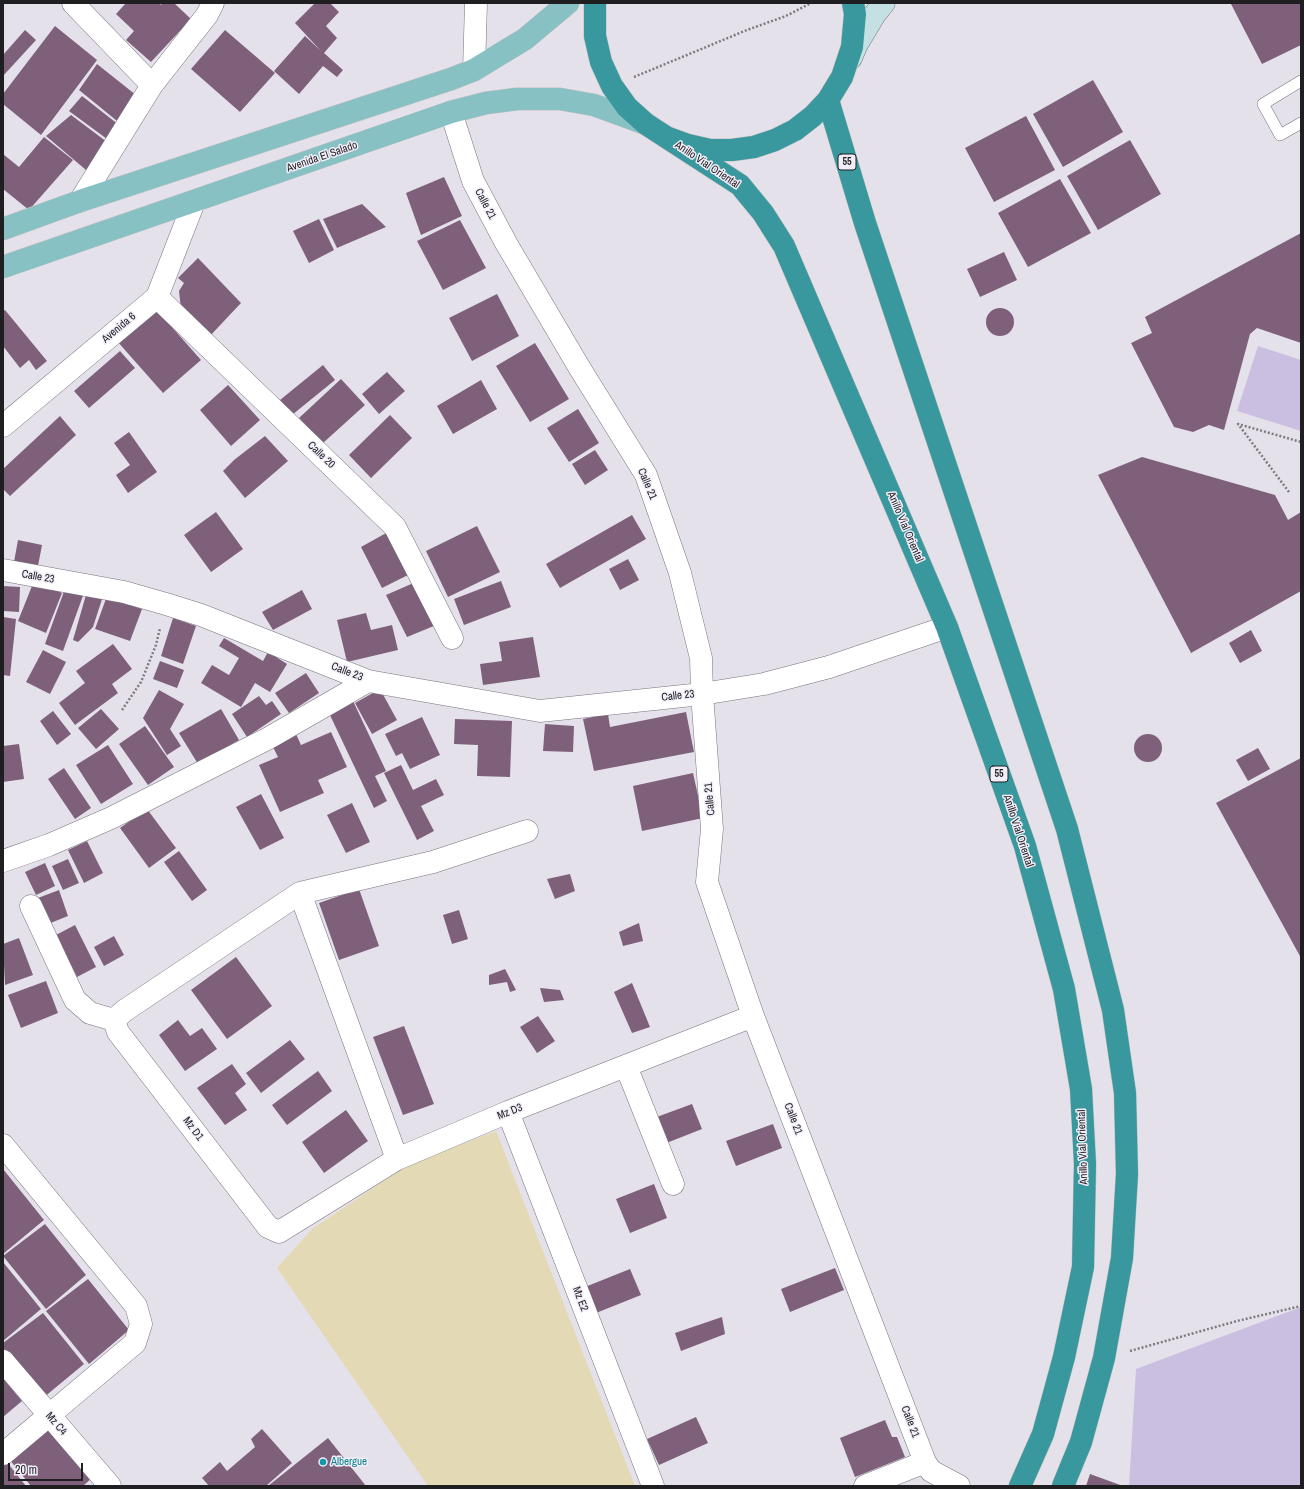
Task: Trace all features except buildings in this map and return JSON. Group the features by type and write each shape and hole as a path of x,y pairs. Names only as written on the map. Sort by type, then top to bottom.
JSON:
{"highway":[{"path":"595,3 595,36 600,62 612,86 627,107 646,124 666,137 688,145 710,150 732,150 754,147 776,140 795,130 813,116 828,100 842,77 852,47 855,14 853,3"},
{"name":"55","path":"828,100 865,223 1067,829 1113,1010 1125,1093 1127,1174 1122,1258 1104,1358 1081,1442 1063,1486"},
{"name":"Anillo Vial Oriental","path":"666,137 740,185 763,213 784,246 947,627 1025,846 1064,988 1081,1089 1085,1164 1083,1266 1064,1357 1043,1434 1020,1486"}],"main road":[{"path":"3,229 80,201 451,80 474,70 524,39 568,3"},
{"name":"Avenida El Salado","path":"3,267 451,112 486,103 517,99 560,99 594,105 646,124"}],"street":[{"path":"73,3 152,85"},
{"path":"80,201 152,85 206,15 213,3"},
{"path":"474,70 476,3"},
{"path":"842,77 857,44 875,14 884,3"},
{"name":"Calle 21","path":"451,112 476,188 506,243 575,360 646,475 680,573 701,658 702,694 712,829 707,882 753,1016 926,1473"},
{"name":"Avenida 6","path":"3,426 157,297 194,202"},
{"name":"Calle 20","path":"157,297 395,527 452,638"},
{"name":"Calle 23","path":"3,570 124,592 166,604 201,615 368,681 540,711 702,694 764,684 829,667 947,627"},
{"path":"3,862 49,846 111,818 267,739 368,681"},
{"path":"31,906 75,1000 90,1013 114,1020 124,1011 300,893 433,862 527,831"},
{"path":"300,893 397,1159"},
{"name":"Mz D3","path":"279,1232 397,1159 508,1112 753,1016"},
{"name":"Mz D1","path":"114,1020 118,1032 268,1227 279,1232"},
{"path":"626,1066 673,1184"},
{"name":"Mz E2","path":"508,1112 653,1486"},
{"path":"3,1145 136,1306 141,1324 135,1343 3,1454"},
{"name":"Mz C4","path":"3,1361 110,1486"},
{"path":"865,1486 926,1473 959,1486"}],"lane":[{"path":"1301,81 1263,104 1280,135 1301,123"}],"path":[{"path":"612,86 747,30 786,16 811,3"},
{"path":"1289,492 1238,424 1301,442"},
{"path":"122,710 141,682 156,645 166,604"},
{"path":"1104,1358 1237,1321 1301,1306"}],"shaded area":[{"path":"1258,346 1301,360 1301,431 1237,411"},
{"path":"1301,1307 1301,1486 1129,1486 1136,1369"}],"sand":[{"path":"496,1131 635,1486 428,1486 277,1268 312,1229 409,1164"}],"place":[{"name":"Albergue","path":"323,1462"}]}
